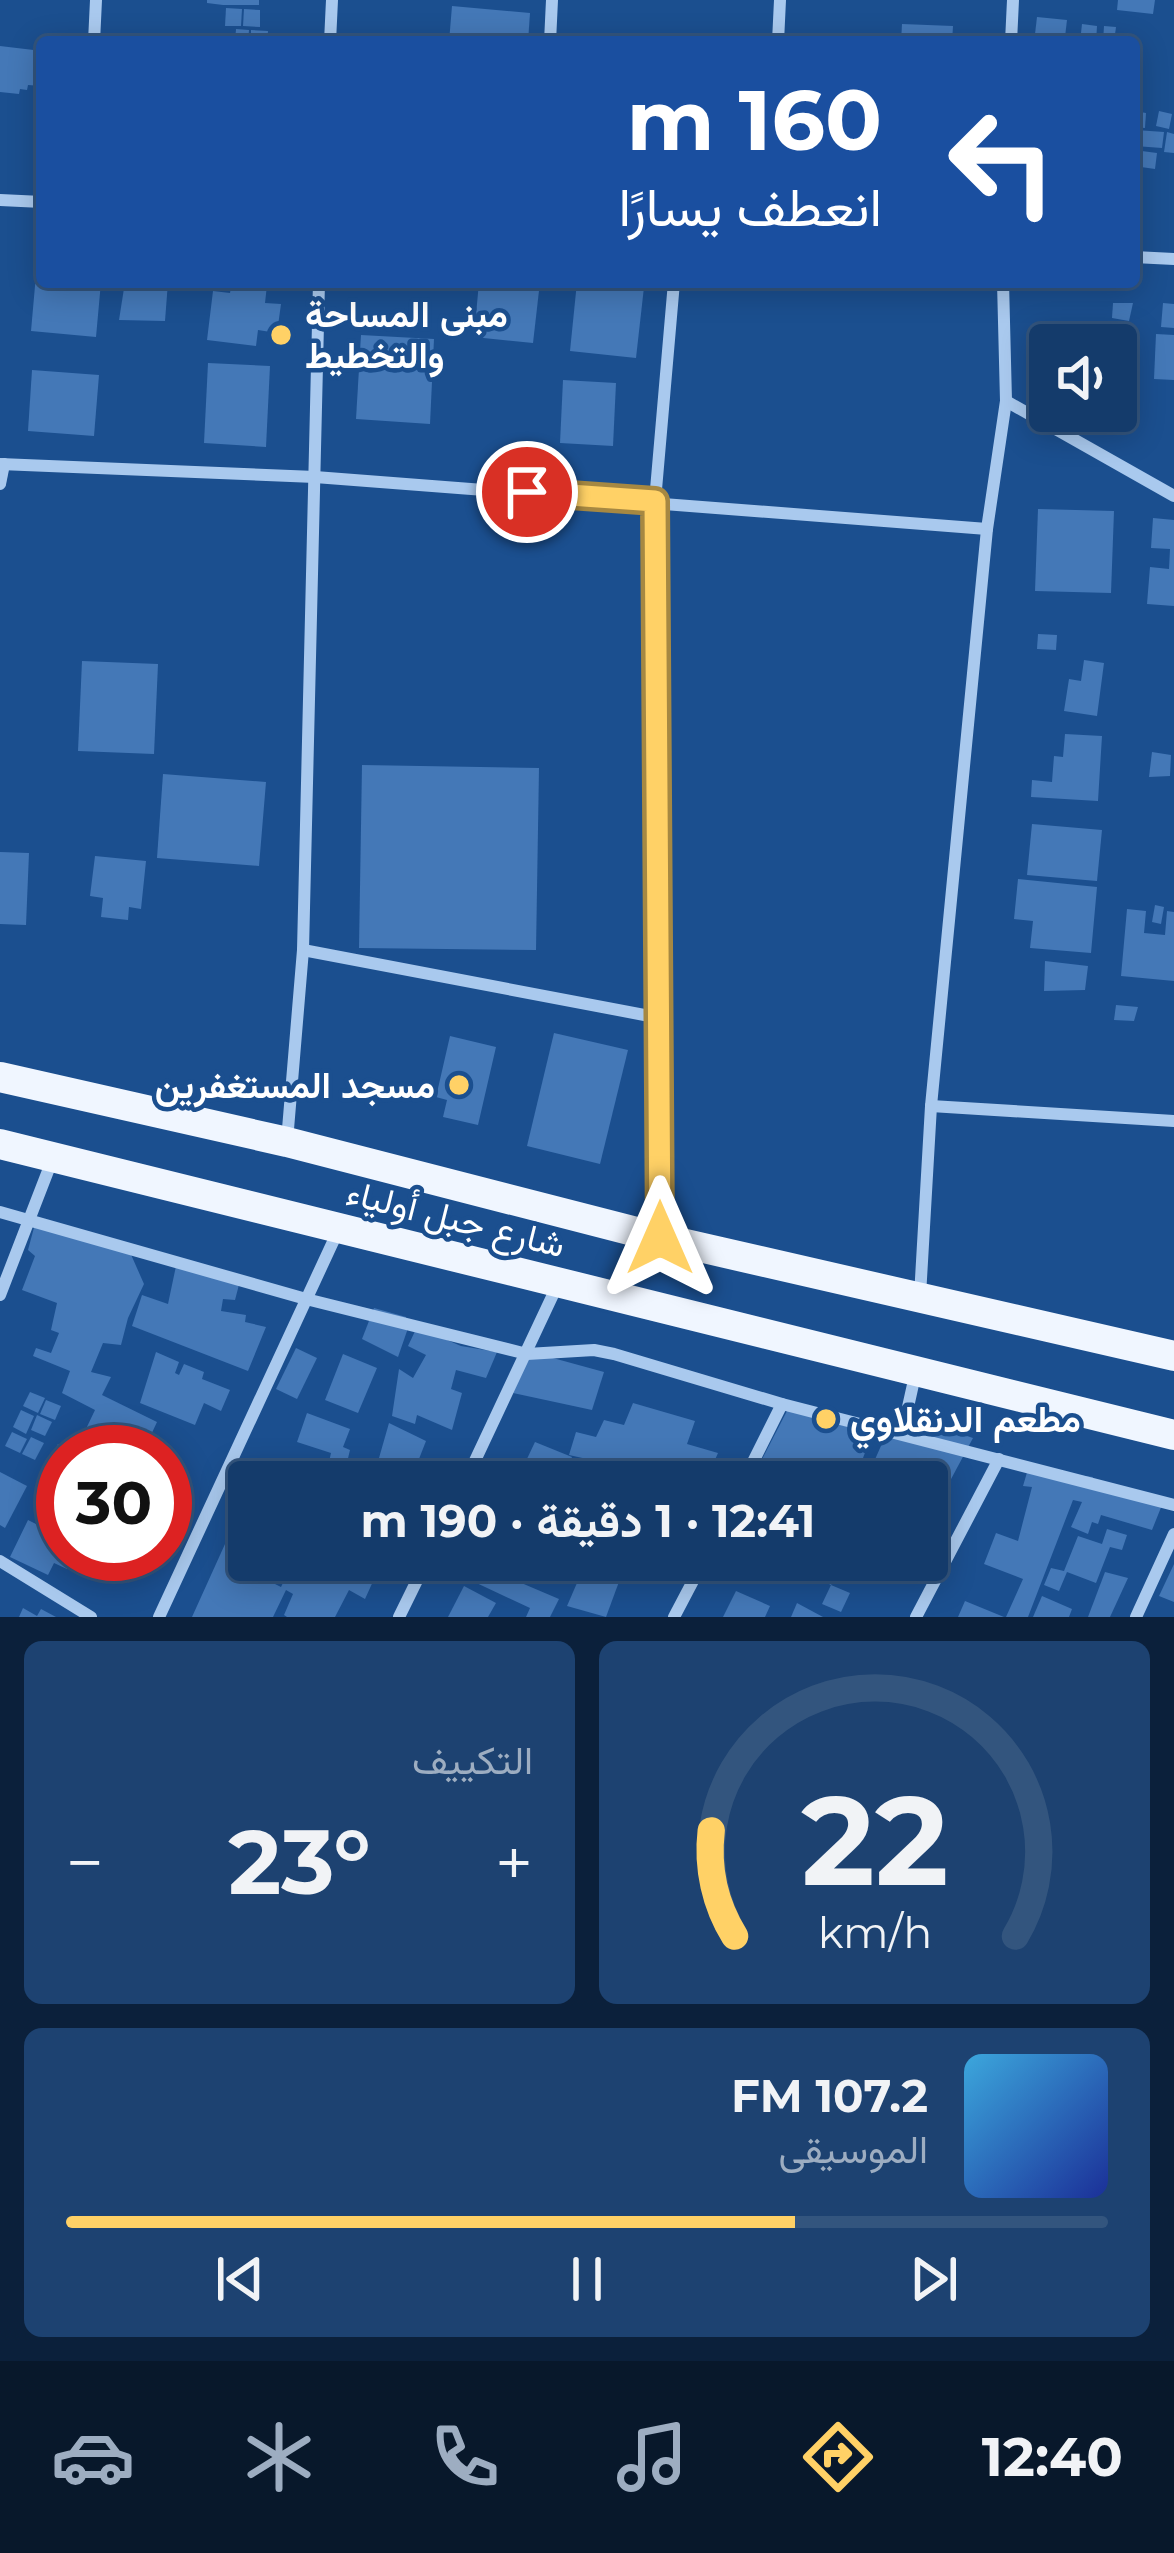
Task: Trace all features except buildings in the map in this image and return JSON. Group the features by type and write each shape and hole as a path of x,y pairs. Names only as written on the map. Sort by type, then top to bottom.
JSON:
{"main road":[{"name":"شارع جبل أولياء","path":"0,1077 287,1142 920,1300 1174,1356"},
{"name":"شارع جبل أولياء","path":"0,1144 1174,1436"}],"street":[{"path":"94,36 96,0"},
{"path":"330,36 332,0"},
{"path":"550,36 552,0"},
{"path":"778,36 780,0"},
{"path":"1011,36 1013,0"},
{"path":"0,200 36,202"},
{"path":"1140,257 1174,259"},
{"path":"287,1142 303,950 319,288"},
{"path":"660,1238 655,501 673,288"},
{"path":"920,1300 931,1106 987,529 1006,401 1003,288"},
{"path":"1006,401 1174,496"},
{"path":"0,484 2,464 315,477 987,529"},
{"path":"303,950 660,1018"},
{"path":"931,1106 1174,1121"},
{"path":"0,1295 53,1157"},
{"path":"0,1212 306,1299 527,1354 594,1350 782,1404 1174,1505"},
{"path":"159,1617 339,1230"},
{"path":"475,1461 559,1283"},
{"path":"902,1434 916,1370"},
{"path":"754,1461 782,1404"},
{"path":"916,1617 999,1460"},
{"path":"1136,1617 1174,1534"},
{"path":"0,1561 91,1617"},
{"path":"400,1617 417,1581"},
{"path":"674,1617 693,1581"}],"place":[{"name":"مبنى المساحة والتخطيط","path":"281,335"},
{"name":"مسجد المستغفرين","path":"459,1085"},
{"name":"مطعم الدنقلاوي","path":"826,1419"}],"route":[{"path":"527,492 655,501 660,1238"}]}
